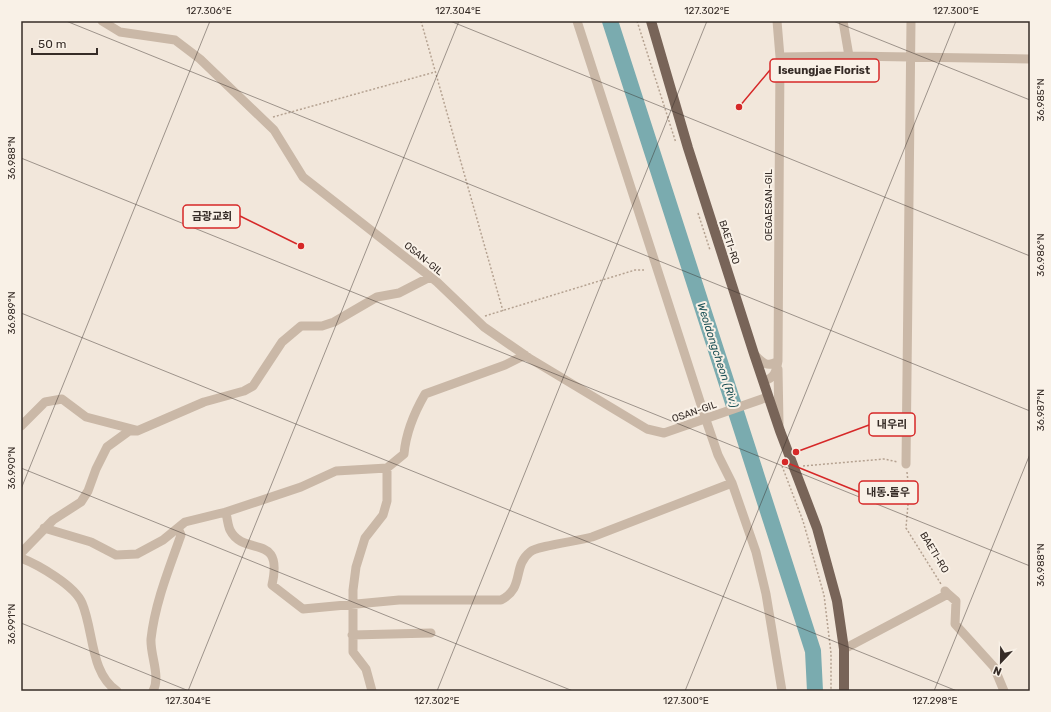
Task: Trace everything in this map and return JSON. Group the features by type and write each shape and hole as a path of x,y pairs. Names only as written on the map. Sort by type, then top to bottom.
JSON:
{"main road":[{"name":"BAETI-RO","path":"651,21 688,148 768,397 817,528 838,601 844,649 844,691"}],"street":[{"name":"OSAN-GIL","path":"102,21 120,32 175,40 200,59 266,121 274,130 304,177 430,277 480,321 484,327 524,355 646,429 664,433 768,397"},
{"path":"577,21 718,455 732,483 756,552 766,594 782,691"},
{"name":"OEGAESAN-GIL","path":"763,381 772,378 776,373 778,361 780,57 777,21"},
{"path":"843,21 849,56"},
{"path":"906,464 911,21"},
{"path":"780,57 910,56 1030,59"},
{"path":"21,553 52,520 81,502 88,491 96,469 107,447 129,432 137,431 204,402 244,391 253,386 282,342 302,326 322,326 334,322 377,297 399,293 430,277"},
{"path":"754,354 766,365 772,365 778,361"},
{"path":"44,528 91,542 116,555 137,554 163,540 185,522 226,512 301,487 336,471 387,468 404,454 406,437 416,409 424,394 505,365 524,355"},
{"path":"778,361 780,431"},
{"path":"21,426 45,402 62,399 86,418 137,431"},
{"path":"372,691 366,669 353,652 352,604 356,567 365,538 383,515 387,501 387,468"},
{"path":"226,512 230,530 240,541 264,548 274,558 276,568 272,584 303,609 399,600 501,600 510,596 514,590 523,559 536,549 592,537 732,483"},
{"path":"154,691 156,687 151,645 154,617 181,535 178,528"},
{"path":"21,558 31,562 61,580 82,602 102,674 112,688 117,691"},
{"path":"844,649 947,592 956,601 956,624 994,667 1004,691"},
{"path":"352,636 431,633"}],"path":[{"path":"421,21 503,311"},
{"path":"266,121 275,116 435,72"},
{"path":"480,321 485,315 503,311 635,270 644,270"},
{"path":"795,467 884,460 906,464"},
{"name":"BAETI-RO","path":"906,464 909,492 906,528 947,592"}],"waterway":[{"name":"Weoldongcheon (Riv.)","path":"610,21 813,651 815,691"}],"place":[{"name":"Iseungjae Florist","path":"739,107"},
{"name":"금광교회","path":"301,246"},
{"name":"내우리","path":"796,452"},
{"name":"내동.돌우","path":"785,462"}]}
